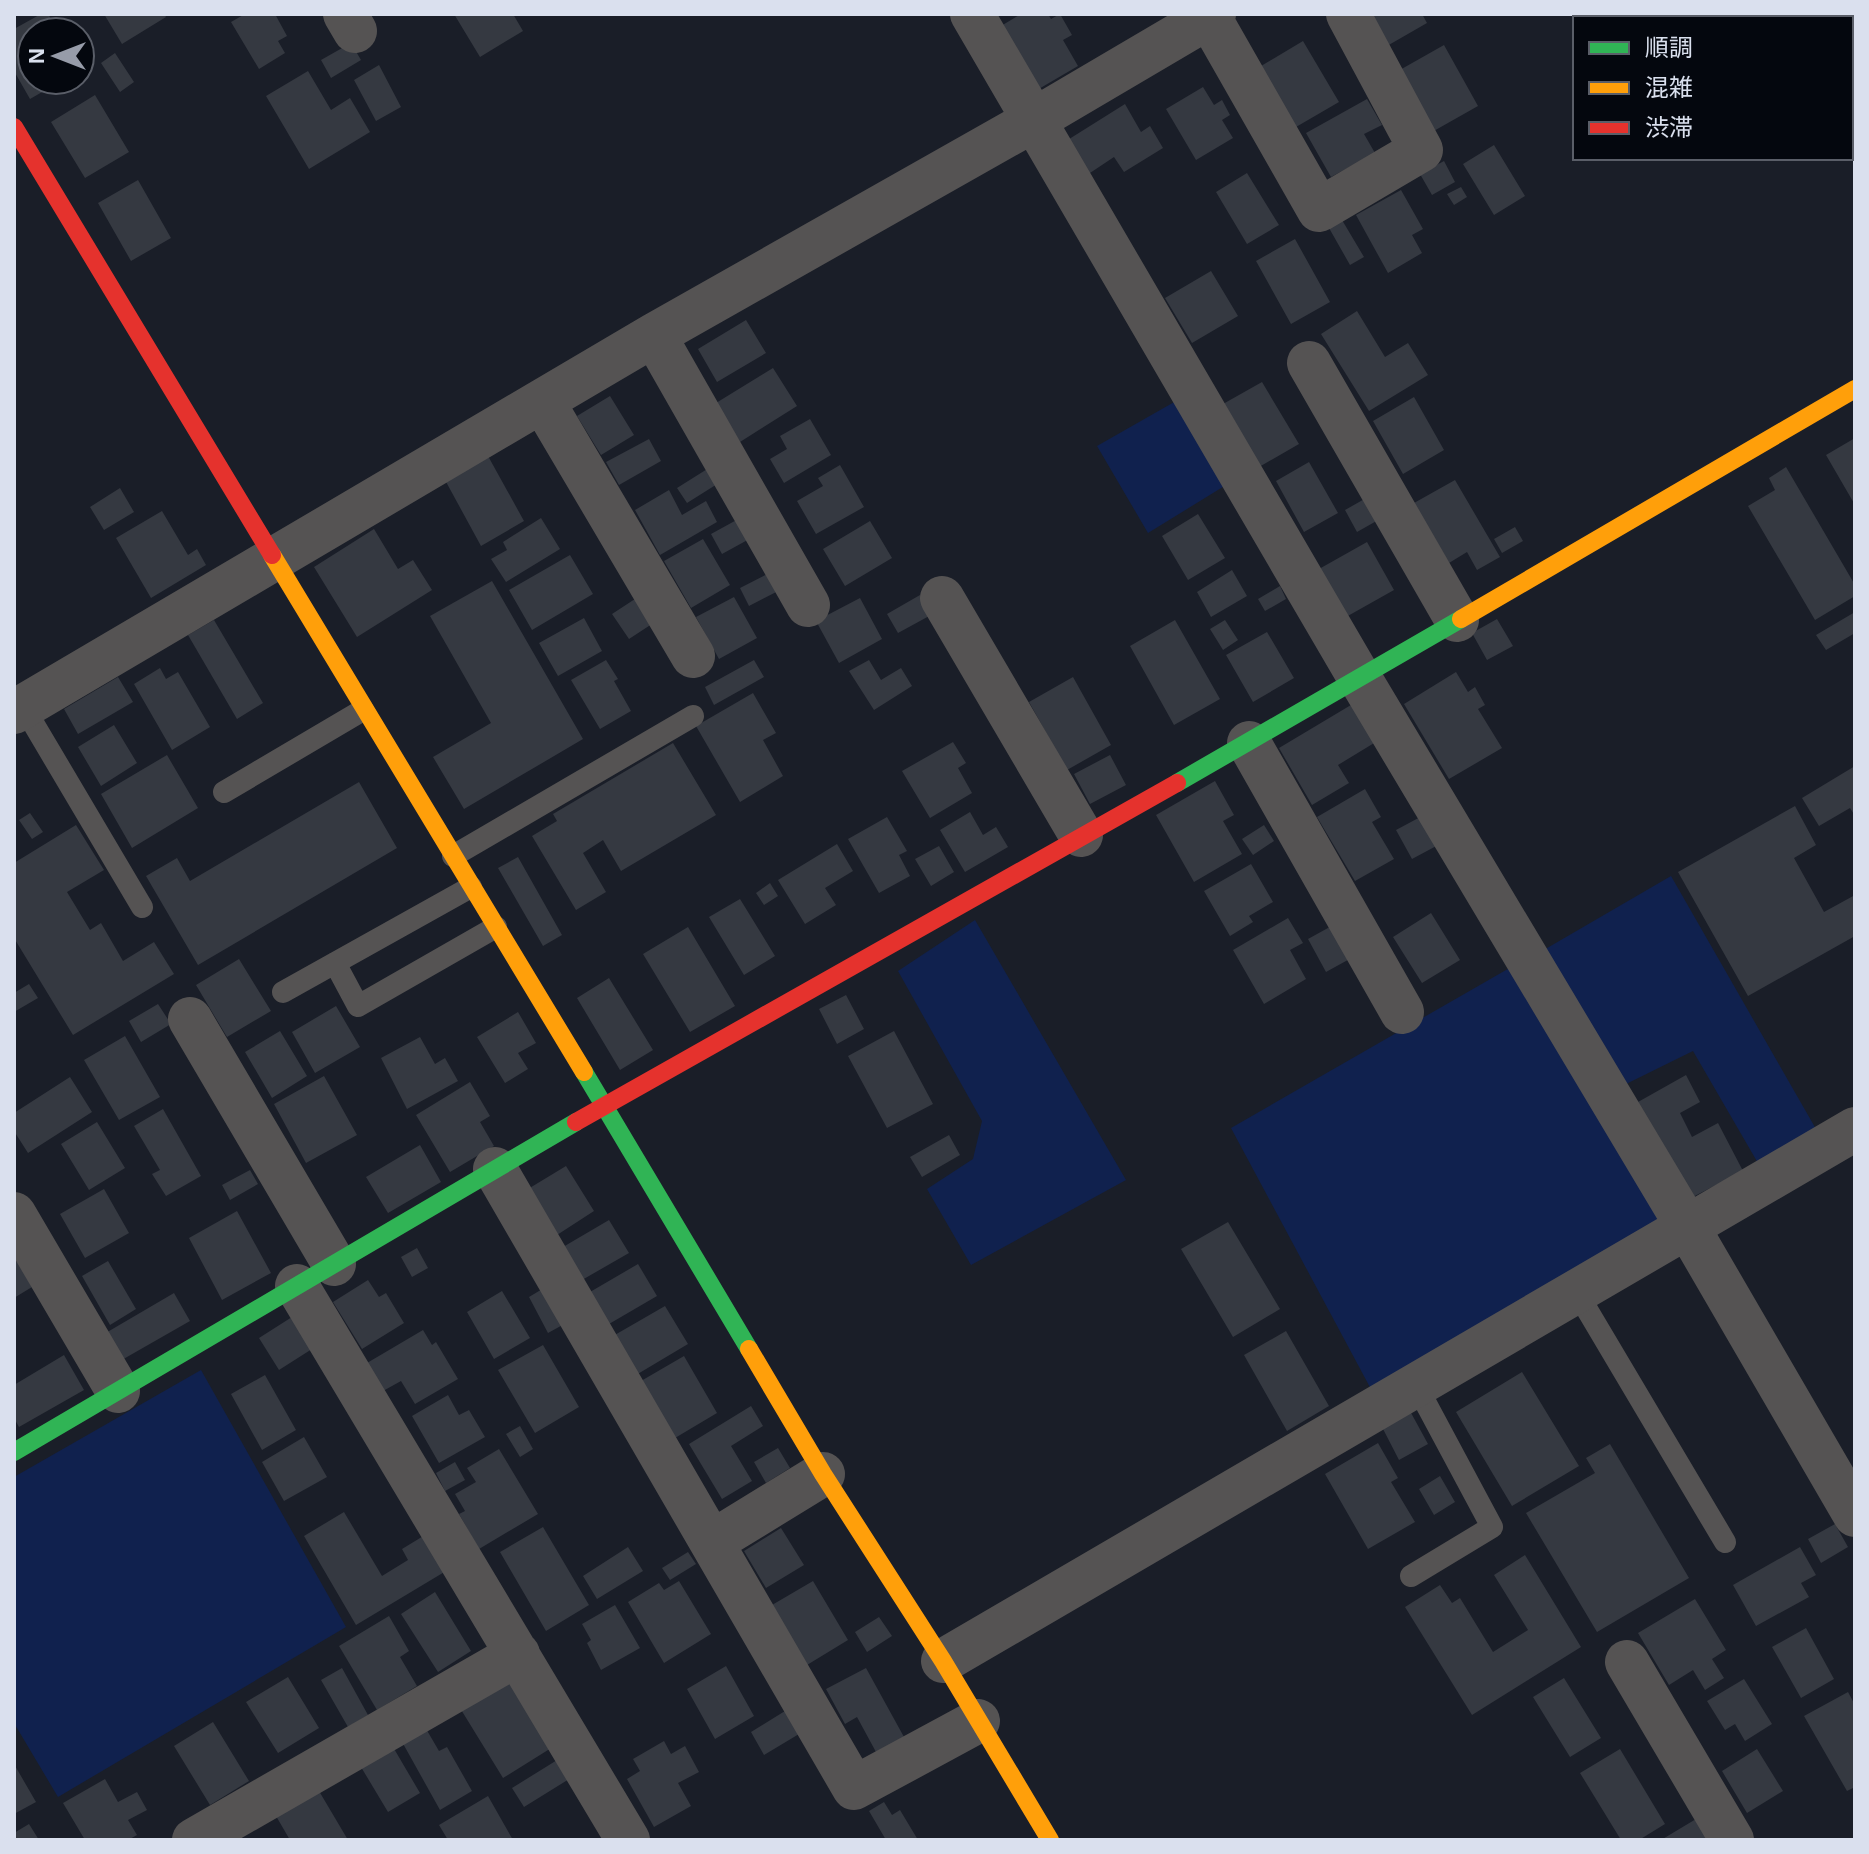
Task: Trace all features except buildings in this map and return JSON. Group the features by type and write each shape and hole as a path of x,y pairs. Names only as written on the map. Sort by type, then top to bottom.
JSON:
{"street":[{"path":"972,14 1359,677 1687,1226 1855,1515"},
{"path":"19,709 654,335 1034,120 1212,15 1319,210 1421,150 1348,14"},
{"path":"14,127 823,1474 943,1661 1050,1840"},
{"path":"654,335 808,605"},
{"path":"1309,363 1457,620"},
{"path":"14,1452 604,1105 1249,743 1855,389"},
{"path":"543,402 693,656"},
{"path":"942,598 1081,835"},
{"path":"1249,743 1402,1012"},
{"path":"190,1019 334,1264"},
{"path":"943,1661 1855,1129"},
{"path":"495,1169 854,1788 978,1721"},
{"path":"14,1214 118,1391"},
{"path":"297,1286 628,1840"},
{"path":"712,1542 823,1474"},
{"path":"194,1840 518,1654"},
{"path":"1627,1662 1732,1840"}],"lane":[{"path":"19,709 142,907"},
{"path":"224,792 363,710"},
{"path":"453,856 693,716"},
{"path":"283,992 471,887"},
{"path":"335,963 358,1006 496,927"},
{"path":"1576,1291 1725,1542"},
{"path":"1411,1576 1492,1527 1416,1385"}],"shaded area":[{"path":"1176,401 1226,485 1148,533 1097,446"},
{"path":"1671,876 1820,1136 1762,1170 1693,1051 1620,1087 1542,951"},
{"path":"975,920 1126,1180 971,1265 927,1189 973,1159 982,1121 898,971"},
{"path":"1513,966 1661,1220 1372,1391 1231,1128"},
{"path":"201,1370 346,1627 58,1797 14,1723 14,1477"}],"traffic: fast":[{"path":"1177,783 1461,619"},
{"path":"584,1072 749,1349"},
{"path":"14,1452 576,1122"}],"traffic: slow":[{"path":"1461,619 1855,389"},
{"path":"272,555 584,1072"},
{"path":"749,1349 1050,1840"}],"traffic: jam":[{"path":"14,127 272,555"},
{"path":"576,1122 1177,783"}]}
